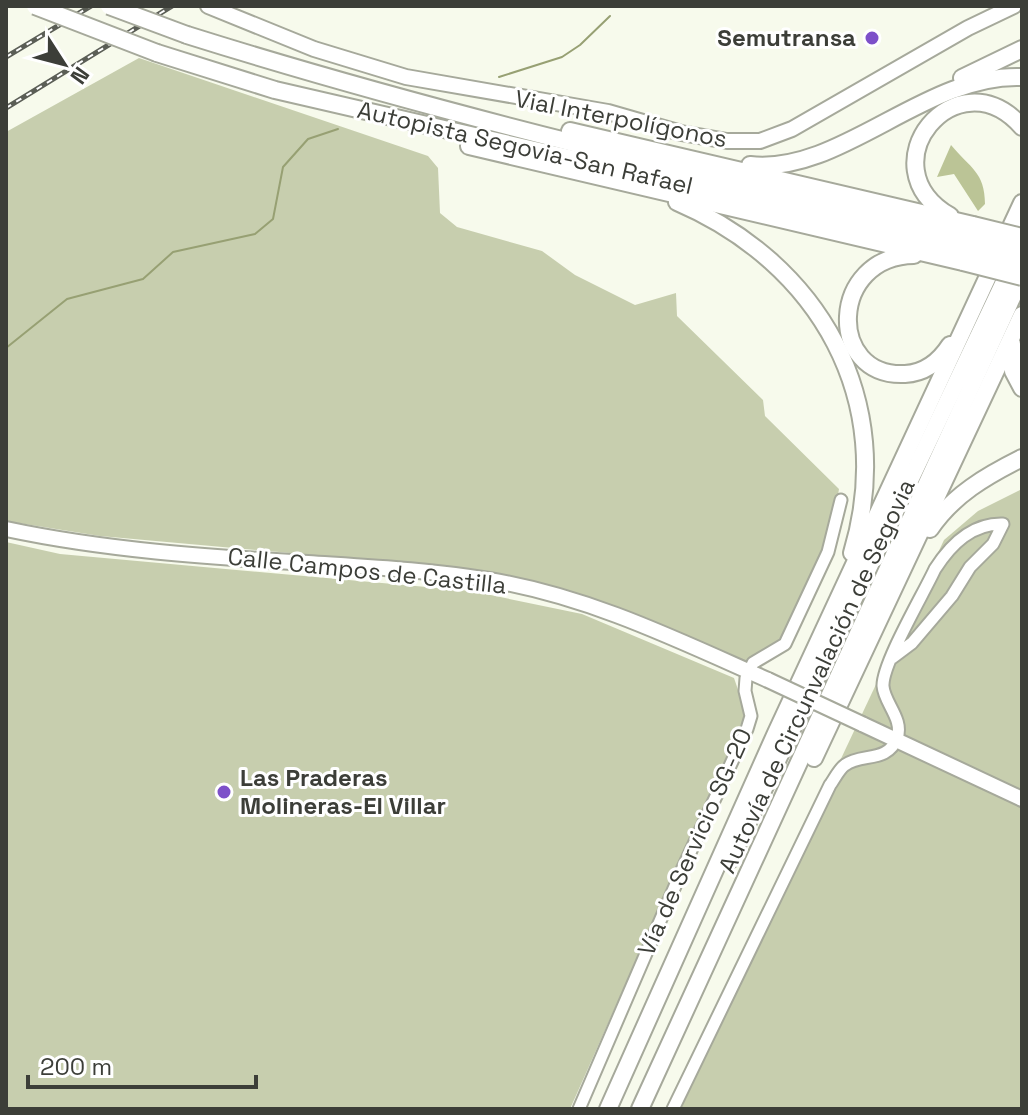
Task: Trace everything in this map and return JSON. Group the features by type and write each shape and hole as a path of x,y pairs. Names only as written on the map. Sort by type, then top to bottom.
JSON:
{"highway":[{"name":"Autopista Segovia-San Rafael","path":"35,6 157,53 275,90 969,244 1022,247"},
{"name":"Autopista Segovia-San Rafael","path":"109,6 291,68 969,244 1022,263"},
{"path":"793,162 1022,49"},
{"path":"291,68 655,150 969,244 1022,277"},
{"path":"655,150 757,166 793,162 817,155 954,89 993,78 1022,77"},
{"path":"275,90 382,124 560,169 944,258"},
{"path":"969,244 924,193 919,183 915,163 922,135 937,116 963,103 992,105 1014,118 1022,127"},
{"path":"560,169 671,200 733,231 783,271 818,313 834,341 857,401 864,438 863,505 848,567 611,1109"},
{"path":"803,673 1022,203"},
{"path":"974,307 941,357 917,372 888,373 870,364 857,351 850,337 847,317 851,294 862,277 876,266 895,257 923,255 944,258 969,244 1022,237"},
{"name":"Autovía de Circunvalación de Segovia","path":"611,1109 1022,247"},
{"name":"Autovía de Circunvalación de Segovia","path":"640,1109 1022,277"},
{"path":"682,1020 822,741 1022,316"},
{"path":"1022,316 1011,356 1013,371 1022,388"},
{"path":"887,602 928,532 947,507 969,487 1022,458"}],"main road":[{"name":"Vial Interpolígonos","path":"213,8 314,49 406,77 608,112 681,133 744,143 760,141 792,129 968,28 1014,6"},
{"name":"Calle Campos de Castilla","path":"6,529 157,551 422,571 491,580 575,600 635,621 748,671 1022,799"}],"street":[{"path":"748,671 753,663 785,644 828,552 841,500"},
{"path":"673,1109 830,785 845,765 888,752 896,740 898,730 883,689 884,674 892,658 944,555 980,527 1003,524 993,544 970,567 952,596 912,643 892,658"},
{"name":"Vía de Servicio SG-20","path":"579,1109 747,729 751,716 745,691 748,671"}],"green space":[{"path":"139,58 428,156 438,168 440,213 457,227 542,251 575,275 635,305 676,293 677,316 763,400 765,416 839,489 831,537 792,623 779,642 744,663 647,618 559,590 458,568 100,536 6,521 6,132"},
{"path":"951,145 979,177 985,204 978,211 954,174 937,177"},
{"path":"1022,489 1022,1109 676,1109 944,540 978,511"},
{"path":"6,542 60,554 471,591 582,614 734,678 746,713 570,1109 6,1109"}],"waterway":[{"path":"499,77 562,57 580,45 610,16"},
{"path":"6,348 67,299 143,279 173,252 255,234 273,219 283,167 308,139 338,129"}],"railway":[{"path":"6,57 91,6"},
{"path":"6,108 172,6"}],"place":[{"name":"Semutransa","path":"872,38"},
{"name":"Las Praderas Molineras-El Villar","path":"224,792"}]}
